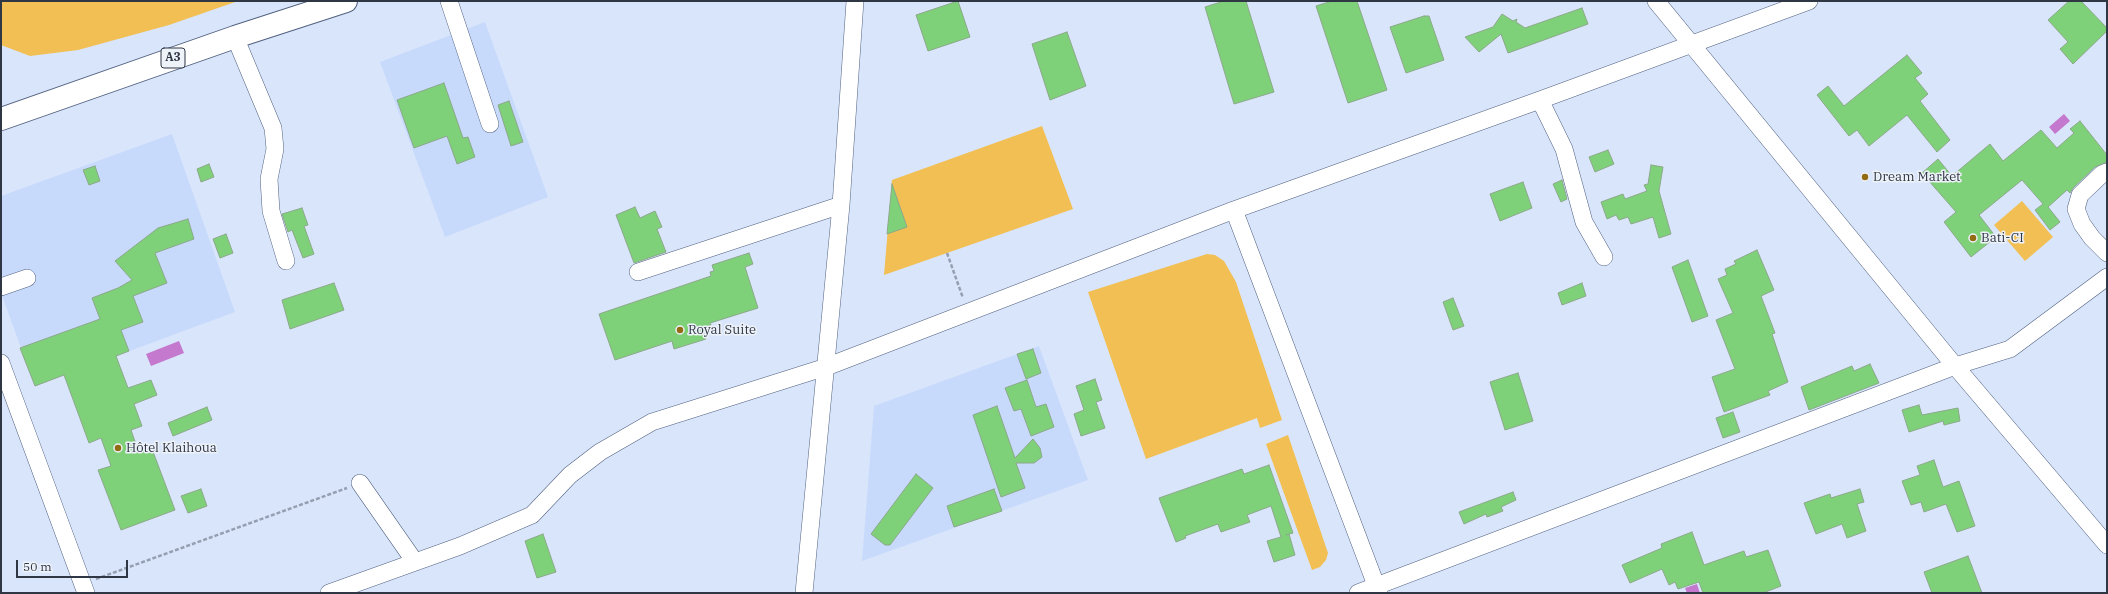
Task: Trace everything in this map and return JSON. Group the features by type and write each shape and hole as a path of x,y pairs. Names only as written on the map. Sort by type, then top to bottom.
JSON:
{"highway":[{"name":"A3","path":"1,119 235,37 346,1"}],"street":[{"path":"449,1 490,124"},
{"path":"804,593 841,205 855,1"},
{"path":"1656,1 1693,43 1955,366 2107,545"},
{"path":"329,593 460,546 532,515 570,475 600,452 652,422 826,367 1234,210 1809,1"},
{"path":"235,37 273,128 276,149 269,179 271,211 286,260"},
{"path":"1540,100 1564,149 1584,222 1604,257"},
{"path":"2107,172 2102,174 2080,195 2076,209 2082,224 2107,253"},
{"path":"638,272 841,205"},
{"path":"1234,210 1378,590"},
{"path":"1358,593 1378,590 1955,366 2010,349 2107,277"},
{"path":"1,287 27,278"},
{"path":"1,363 85,588"},
{"path":"360,483 415,562"}],"path":[{"path":"947,253 968,312"},
{"path":"85,588 360,483"}],"shaded area":[{"path":"1,1 238,1 169,25 78,50 30,56 1,45"},
{"path":"485,22 548,197 445,237 380,62"},
{"path":"2064,114 2070,121 2055,134 2049,127"},
{"path":"1042,126 1073,209 884,275 892,180"},
{"path":"172,134 235,312 35,386 1,293 1,196"},
{"path":"2022,201 2053,237 2025,261 1994,225"},
{"path":"1207,254 1215,255 1224,261 1236,282 1282,420 1260,428 1257,418 1146,459 1088,292"},
{"path":"179,341 184,353 151,366 146,354"},
{"path":"1039,346 1088,480 862,561 874,406"},
{"path":"1288,435 1328,553 1326,560 1320,567 1312,570 1266,444"},
{"path":"1697,584 1700,593 1687,593 1685,588"}],"building":[{"path":"958,1 970,37 928,51 916,15"},
{"path":"1224,1 1246,1 1274,92 1234,104 1205,7"},
{"path":"1332,1 1357,1 1387,90 1348,103 1316,6"},
{"path":"2069,1 2081,1 2107,28 2107,31 2073,64 2060,49 2068,42 2048,20"},
{"path":"1582,8 1588,24 1508,53 1501,34 1479,52 1465,37 1493,27 1502,14 1513,21 1517,19 1516,22 1525,28"},
{"path":"1424,16 1429,16 1444,60 1406,73 1390,27"},
{"path":"1067,32 1086,86 1050,100 1032,44"},
{"path":"1907,55 1922,73 1915,78 1928,94 1920,101 1950,140 1937,152 1907,115 1869,146 1857,130 1849,136 1817,95 1828,86 1844,106"},
{"path":"444,83 463,138 468,137 475,157 457,164 447,136 414,148 397,100"},
{"path":"509,101 523,142 511,146 498,105"},
{"path":"2080,121 2107,155 2107,162 2095,167 2073,188 2070,193 2067,190 2048,207 2060,222 2050,230 2035,210 2043,204 2022,180 1979,215 1996,237 1971,257 1944,222 1956,212 1922,173 1938,159 1952,176 1990,144 2003,161 2041,130 2057,148 2074,133 2070,129"},
{"path":"1608,150 1614,164 1595,172 1589,157"},
{"path":"209,164 214,177 201,182 197,169"},
{"path":"1651,165 1663,167 1659,191 1671,234 1659,238 1653,217 1631,224 1628,217 1619,220 1616,215 1607,219 1601,202 1623,194 1625,199 1647,191 1644,185 1648,184"},
{"path":"95,166 100,181 89,185 83,170"},
{"path":"1562,180 1567,199 1561,202 1553,184"},
{"path":"1523,182 1532,208 1500,221 1490,194"},
{"path":"892,184 907,227 887,234"},
{"path":"635,207 640,218 655,211 662,227 657,229 666,252 634,263 616,215"},
{"path":"302,208 308,225 304,226 314,254 303,258 292,230 288,232 282,214"},
{"path":"188,219 194,239 155,253 167,283 133,296 143,322 121,330 129,351 116,356 128,388 151,380 157,395 134,404 142,426 131,430 139,453 152,449 175,510 121,530 98,470 111,466 101,438 89,443 64,375 35,386 20,348 100,319 92,298 118,288 132,280 115,261 158,228"},
{"path":"226,234 233,253 220,258 213,239"},
{"path":"1757,250 1774,290 1761,296 1775,333 1772,334 1788,382 1768,391 1770,395 1724,412 1712,377 1735,369 1716,320 1733,313 1718,279 1727,275 1725,269 1736,264 1734,261"},
{"path":"749,253 753,264 745,267 758,308 710,323 711,325 702,328 706,339 674,349 672,341 615,360 599,314 711,276 710,272 714,271 712,265"},
{"path":"1688,260 1708,316 1692,322 1672,267"},
{"path":"334,283 344,310 290,329 282,300"},
{"path":"1582,283 1586,296 1562,305 1558,293"},
{"path":"1453,298 1464,326 1453,330 1443,302"},
{"path":"1033,349 1041,373 1026,379 1017,354"},
{"path":"1870,364 1879,383 1809,410 1801,387 1852,366 1854,371"},
{"path":"1518,373 1533,421 1505,430 1490,382"},
{"path":"1095,379 1102,400 1096,402 1105,428 1081,436 1074,414 1084,410 1076,386"},
{"path":"1027,380 1036,407 1046,404 1054,427 1031,436 1021,409 1014,411 1005,388"},
{"path":"1919,405 1922,415 1958,408 1960,421 1944,425 1943,421 1909,432 1902,410"},
{"path":"997,406 1015,458 1033,439 1040,448 1042,457 1034,463 1016,463 1025,488 1001,497 973,415"},
{"path":"207,407 212,420 173,436 168,423"},
{"path":"1733,412 1740,432 1723,438 1716,418"},
{"path":"1934,460 1943,487 1959,481 1975,526 1957,532 1946,504 1924,512 1921,502 1911,505 1902,481 1920,475 1917,466"},
{"path":"1269,465 1293,533 1289,534 1295,555 1274,562 1267,541 1281,537 1271,506 1247,515 1250,522 1221,532 1218,524 1185,536 1186,538 1176,542 1159,498 1242,469 1244,474"},
{"path":"916,474 933,488 890,545 885,545 871,534"},
{"path":"201,489 207,506 188,513 181,496"},
{"path":"994,489 1002,511 954,527 947,506"},
{"path":"1860,489 1864,502 1857,504 1866,531 1847,538 1842,524 1816,534 1804,503 1830,494 1831,498"},
{"path":"1513,492 1516,500 1501,507 1503,511 1487,517 1486,514 1464,524 1459,512"},
{"path":"1692,532 1704,565 1744,551 1746,557 1768,550 1781,586 1763,593 1703,593 1699,582 1678,589 1675,582 1669,585 1662,569 1630,583 1622,565 1662,548 1661,544"},
{"path":"543,534 556,572 537,578 525,541"},
{"path":"1968,556 1982,593 1932,593 1924,572"}],"place":[{"name":"Dream Market","path":"1865,177"},
{"name":"Bati-CI","path":"1973,238"},
{"name":"Royal Suite","path":"680,330"},
{"name":"Hôtel Klaihoua","path":"118,448"}]}
